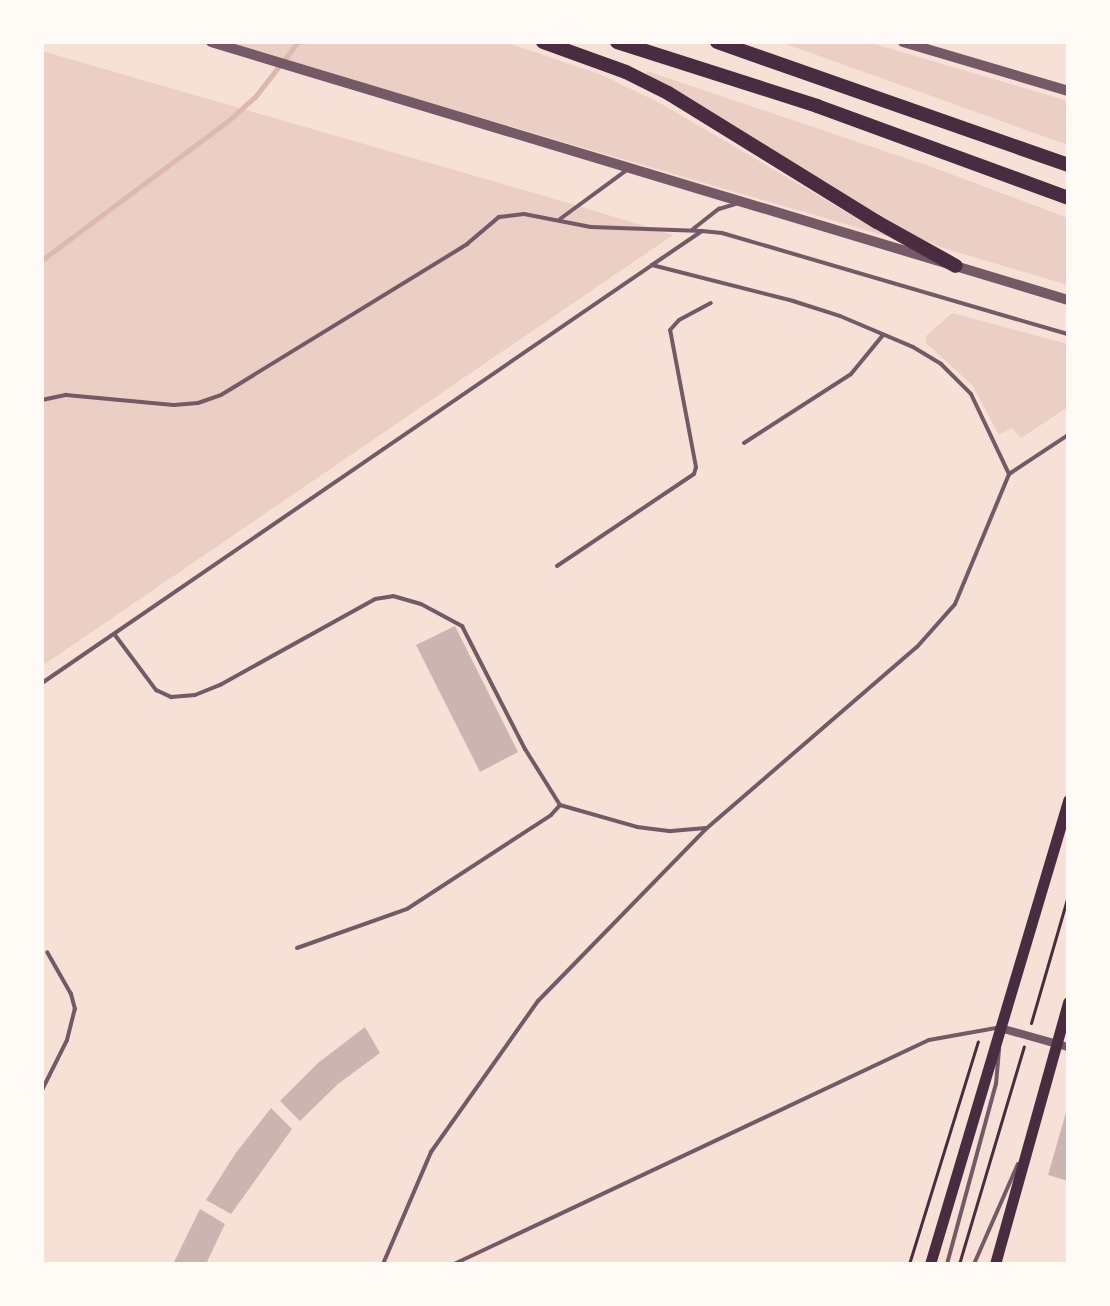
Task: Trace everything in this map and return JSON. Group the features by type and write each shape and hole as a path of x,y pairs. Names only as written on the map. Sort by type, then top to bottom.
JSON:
{"highway":[{"path":"543,42 626,72 668,93 877,222 956,266"},
{"path":"617,42 817,106 1068,198"},
{"path":"717,42 1068,165"}],"main road":[{"path":"930,1264 1068,800"},
{"path":"995,1264 1026,1144 1062,1045 1068,1002"}],"street":[{"path":"211,42 1068,300"},
{"path":"903,42 1068,91"},
{"path":"1000,1028 1062,1045"}],"lane":[{"path":"560,219 628,169"},
{"path":"693,229 719,209 740,203"},
{"path":"42,400 66,395 174,405 198,403 221,395 467,244 499,217 524,214 591,227 693,229 722,233 1068,334"},
{"path":"42,683 702,231"},
{"path":"652,265 793,301 883,334 941,364 971,394 1009,474"},
{"path":"557,566 694,474 696,467 670,330 679,320 711,303"},
{"path":"744,443 851,374 883,334"},
{"path":"383,1264 431,1152 538,1001 707,828 917,647 955,604 1009,474 1068,435"},
{"path":"115,635 156,690 171,697 195,695 220,685 375,599 393,596 421,604 462,626 525,749 560,805 637,827 671,831 707,828"},
{"path":"297,948 407,909 551,815 560,805"},
{"path":"42,1090 67,1040 75,1009 71,994 47,952"},
{"path":"454,1264 929,1040 1000,1028 996,1084 947,1264"},
{"path":"974,1264 1026,1144"}],"path":[{"path":"959,1264 1068,896"},
{"path":"909,1264 981,1030"}],"shaded area":[{"path":"223,42 505,42 602,75 660,103 889,237"},
{"path":"780,42 868,42 1068,101 1068,145"},
{"path":"42,51 579,206 673,235 42,666"},
{"path":"647,71 932,167 1068,218 1068,285 940,247 879,219 644,77"},
{"path":"952,313 1068,344 1068,407 1021,438 1012,428 999,435 972,385 926,343 926,336"}],"building":[{"path":"455,626 518,752 480,772 416,645"},
{"path":"365,1027 380,1053 338,1084 300,1121 280,1101 318,1063"},
{"path":"271,1108 292,1129 231,1214 206,1200 235,1154"},
{"path":"1068,1109 1068,1181 1048,1175"},
{"path":"200,1209 225,1224 206,1264 173,1264"}],"waterway":[{"path":"42,260 228,121 255,97 297,43"}]}
